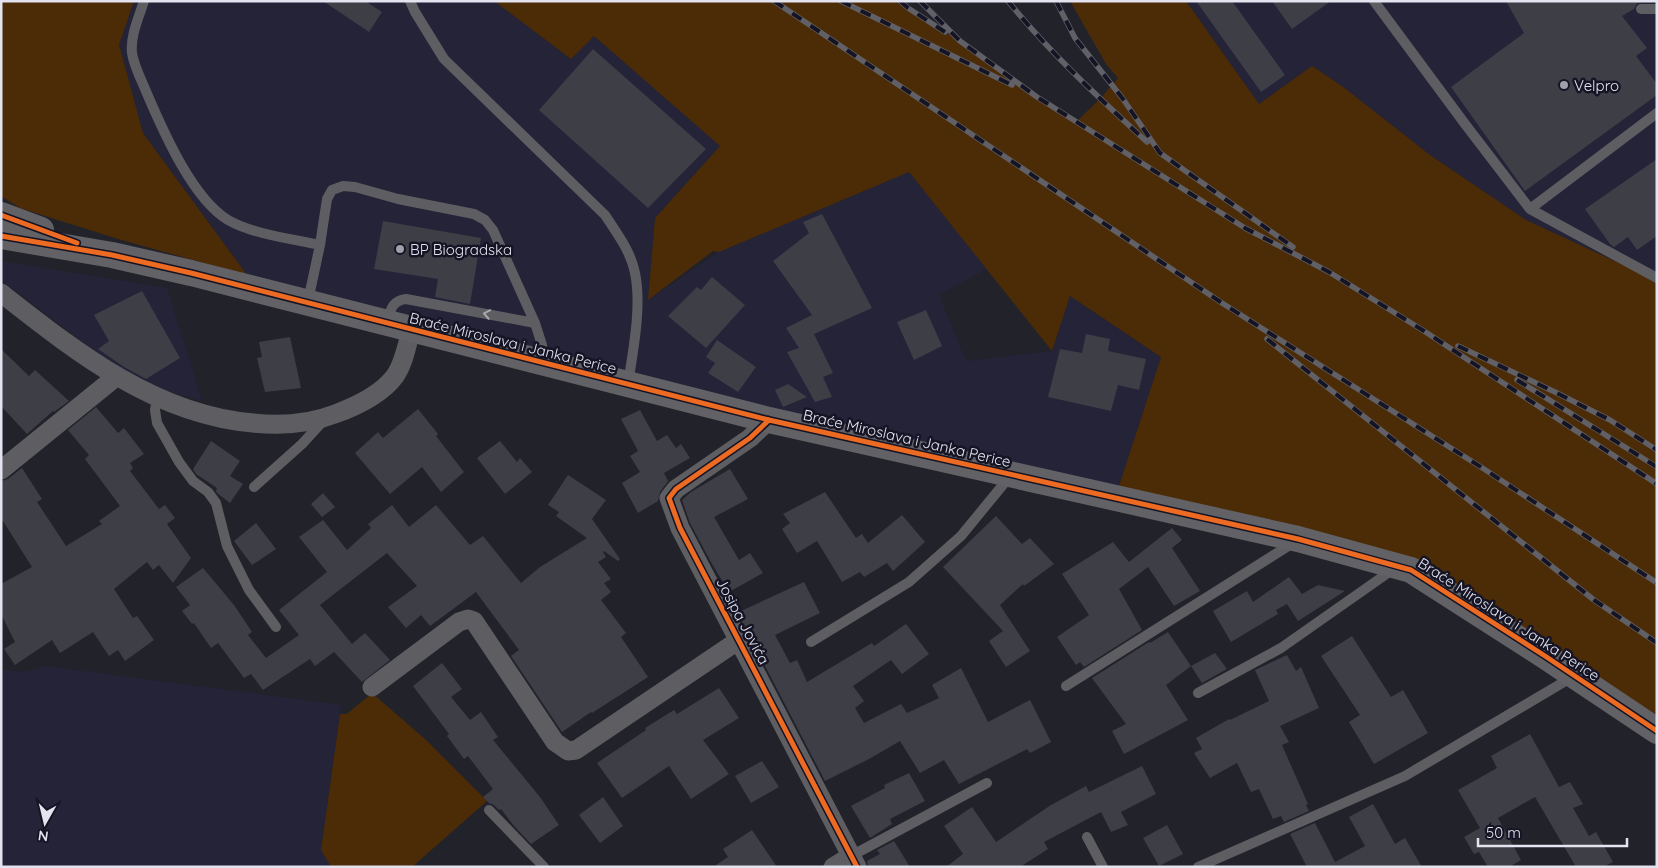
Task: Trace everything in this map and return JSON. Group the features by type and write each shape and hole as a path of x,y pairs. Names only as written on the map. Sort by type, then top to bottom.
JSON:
{"main road":[{"name":"Braće Miroslava i Janka Perice","path":"1,215 112,256"},
{"name":"Braće Miroslava i Janka Perice","path":"1,236 112,256 191,273 769,420 1298,540 1411,570 1657,731"}],"street":[{"path":"1,293 58,338 117,376 158,398 178,407 237,422 269,425 299,424 327,418 358,406 379,391 395,376 412,330"},
{"path":"1,470 117,376"},
{"name":"Josipa Jovića","path":"769,420 750,438 676,489 669,498 680,528 854,862"},
{"path":"372,688 459,622 468,619 474,620 555,742 568,751 576,750 739,640"},
{"path":"833,867 854,862"}],"lane":[{"path":"144,1 134,33 132,53 140,78 166,136 191,180 216,212 242,227 320,245"},
{"path":"410,1 444,59 606,215 625,246 635,273 637,311 634,349 628,384"},
{"path":"1374,1 1530,209 1657,278"},
{"path":"1641,9 1657,9"},
{"path":"1530,209 1657,113"},
{"path":"308,303 327,199 332,190 343,186 354,187 398,199 474,214 485,220 494,230 535,323 542,346 541,363"},
{"path":"386,323 392,305 398,300 406,299 535,323"},
{"path":"158,398 155,410 157,423 179,462 193,481 208,492 216,503 227,546 249,590 276,627"},
{"path":"254,487 302,444 327,418"},
{"path":"811,642 909,582 961,536 1012,474"},
{"path":"1066,686 1298,540"},
{"path":"1198,693 1281,648 1397,566"},
{"path":"1198,867 1405,776 1575,676"},
{"path":"854,862 987,783"},
{"path":"488,810 544,867"},
{"path":"1087,836 1103,867"}],"shaded area":[{"path":"1,1 134,1 119,45 143,133 247,275 118,239 20,208 1,196"},
{"path":"134,1 494,1 571,59 594,36 720,146 655,218 649,299 719,252 909,172 987,269 939,295 966,361 1052,351 1070,296 1161,357 1115,498 247,275 143,133 119,45"},
{"path":"494,1 894,1 960,41 1037,97 1076,122 1118,78 1106,64 1070,1 1186,1 1259,104 1312,66 1342,86 1430,155 1526,220 1634,270 1657,284 1657,731 1411,570 1115,498 1161,357 1070,296 1052,351 909,172 719,252 713,251 648,300 655,218 720,146 594,36 571,59"},
{"path":"1186,1 1657,1 1657,284 1634,270 1526,220 1430,155 1342,86 1312,66 1259,104"},
{"path":"1,261 167,288 202,401 152,387 93,350 1,280"},
{"path":"46,666 341,705 321,850 331,867 1,867 1,669 22,672"},
{"path":"372,693 425,739 487,801 412,867 331,867 321,850 340,714 347,714"}],"building":[{"path":"323,1 365,1 382,12 369,32"},
{"path":"1196,1 1232,1 1285,75 1261,92"},
{"path":"1272,1 1331,1 1292,29"},
{"path":"1506,1 1647,1 1637,3 1634,9 1622,16 1647,48 1636,56 1657,84 1657,95 1525,191 1451,87 1524,33"},
{"path":"593,49 706,149 648,208 539,110"},
{"path":"1657,159 1657,236 1637,250 1628,237 1614,247 1585,209"},
{"path":"822,214 872,308 814,334 833,373 823,377 832,397 815,402 787,352 799,348 786,328 812,315 773,261 809,233 803,222"},
{"path":"383,221 481,238 470,304 435,297 438,279 374,269"},
{"path":"712,277 745,305 706,348 668,316 697,287 701,290"},
{"path":"142,291 180,358 146,379 98,349 109,341 94,315"},
{"path":"926,310 942,346 914,360 897,322"},
{"path":"1086,334 1110,339 1108,351 1146,359 1139,390 1118,385 1111,411 1048,397 1060,349 1082,353"},
{"path":"290,337 301,388 265,392 257,358 262,357 259,342"},
{"path":"717,340 756,367 738,392 708,373 715,363 706,357"},
{"path":"1,349 29,376 35,370 69,401 53,411 27,434 1,406"},
{"path":"788,384 807,397 783,407 775,390"},
{"path":"96,407 118,433 124,428 144,454 130,463 133,468 130,471 159,509 165,505 175,518 167,524 191,558 173,583 159,565 153,570 147,562 114,589 133,618 137,616 154,640 125,661 118,650 109,656 93,632 60,653 52,640 15,665 4,649 15,642 1,614 1,584 32,567 1,518 1,481 8,479 22,468 42,499 37,502 66,546 102,524 99,521 120,506 85,459 89,455 68,430"},
{"path":"418,409 464,472 441,492 422,467 390,494 355,453 378,432 383,438"},
{"path":"640,410 657,441 667,435 676,448 681,444 690,458 664,473 668,481 660,492 658,501 638,513 622,483 640,472 630,456 638,451 621,419"},
{"path":"211,441 240,461 230,476 243,484 230,503 217,493 217,488 196,474 193,469"},
{"path":"500,441 517,462 520,458 532,472 505,494 477,458"},
{"path":"730,469 748,499 714,517 739,560 750,553 763,573 729,592 690,523 682,500 691,492"},
{"path":"568,475 606,500 592,519 620,559 618,561 604,551 606,557 598,562 611,579 604,583 611,592 601,600 626,633 621,637 648,677 562,732 511,656 519,650 476,592 430,626 421,615 406,628 388,607 417,586 387,553 320,605 352,644 365,633 390,660 362,682 334,652 315,666 310,659 263,690 251,674 244,678 218,643 211,648 194,623 192,624 182,611 190,605 176,587 203,568 234,605 252,632 248,635 266,658 299,635 279,610 327,572 299,537 323,520 347,550 371,528 368,524 392,505 409,527 436,505 470,545 483,536 521,583 540,567 587,538 556,516 559,512 548,505"},
{"path":"825,492 856,538 862,534 868,543 902,515 925,542 893,571 887,563 864,577 860,572 842,582 817,541 797,553 782,529 790,523 783,514"},
{"path":"323,493 335,507 322,517 311,504"},
{"path":"996,516 1022,544 1030,538 1054,564 1024,586 1023,584 1000,605 1030,651 1006,667 989,641 1003,631 943,567"},
{"path":"256,523 276,549 252,565 234,541"},
{"path":"1172,528 1182,540 1172,548 1200,591 1174,606 1148,567 1119,589 1142,630 1084,667 1080,662 1076,665 1057,637 1089,615 1062,574 1113,542 1129,562"},
{"path":"1289,577 1302,594 1318,585 1345,591 1298,621 1287,604 1276,610 1278,614 1231,642 1213,611 1247,591 1253,602"},
{"path":"804,582 820,613 775,635 790,663 797,660 807,682 872,643 874,646 906,624 929,654 902,674 891,660 853,686 864,701 855,708 864,723 901,704 907,713 939,698 932,685 961,668 988,722 1030,700 1051,742 1030,753 1027,749 959,784 944,760 920,773 900,741 825,781 739,616 743,614 741,611"},
{"path":"1168,632 1191,666 1166,685 1188,720 1124,754 1112,731 1126,724 1092,678"},
{"path":"1352,636 1391,697 1403,690 1428,733 1374,764 1349,722 1360,715 1321,656"},
{"path":"1215,653 1227,669 1202,683 1191,666"},
{"path":"1287,655 1296,671 1301,667 1319,708 1280,726 1289,742 1282,745 1308,804 1306,805 1309,811 1284,822 1281,816 1273,819 1259,789 1251,792 1237,763 1210,778 1194,753 1202,749 1196,738 1229,719 1269,701 1255,670"},
{"path":"442,663 462,689 451,697 470,720 481,712 498,737 493,740 540,797 559,825 531,844 501,809 499,810 483,797 493,789 468,756 464,759 447,736 449,734 413,686"},
{"path":"719,688 739,718 703,740 729,774 691,799 669,766 622,798 597,763 646,730 645,728 674,710 677,714"},
{"path":"1530,734 1559,787 1570,782 1583,804 1573,808 1589,836 1596,832 1613,862 1603,867 1576,867 1535,797 1498,818 1521,860 1509,867 1488,867 1479,852 1474,854 1464,837 1480,828 1458,790 1497,768 1491,756"},
{"path":"762,761 779,787 751,803 735,776"},
{"path":"1142,766 1156,794 1121,812 1128,825 1111,832 1101,812 1044,842 1048,849 1020,867 946,867 963,854 944,826 972,807 996,842 1051,805 1086,786 1089,792"},
{"path":"909,773 925,801 890,819 892,824 870,838 851,806 885,788 884,785"},
{"path":"603,797 623,826 600,843 579,815"},
{"path":"1373,804 1395,844 1405,838 1422,867 1307,867 1290,834 1315,823 1335,862 1365,846 1349,817"},
{"path":"1167,825 1183,854 1159,866 1143,838"},
{"path":"752,830 777,867 713,867 728,857 723,849"},
{"path":"894,841 910,867 868,867 867,861 880,854 877,850"}],"railway":[{"path":"774,1 1222,303 1484,469 1657,583"},
{"path":"841,1 1012,85"},
{"path":"900,1 945,32"},
{"path":"920,1 960,41 1037,97 1245,228 1329,272 1424,331 1657,484"},
{"path":"1008,1 1057,56 1147,142"},
{"path":"1056,1 1075,38 1123,99 1160,153 1293,247"},
{"path":"1267,339 1594,600 1657,643"},
{"path":"1458,346 1610,420 1657,450"},
{"path":"1517,380 1657,467"}],"cycle path":[{"path":"1,215 77,243"},
{"path":"1,236 112,255 191,273 769,420 1298,539 1411,570 1657,731"},
{"path":"769,420 750,438 676,489 669,498 680,528 857,867"}],"place":[{"name":"Velpro","path":"1564,85"},
{"name":"BP Biogradska","path":"400,249"}]}
